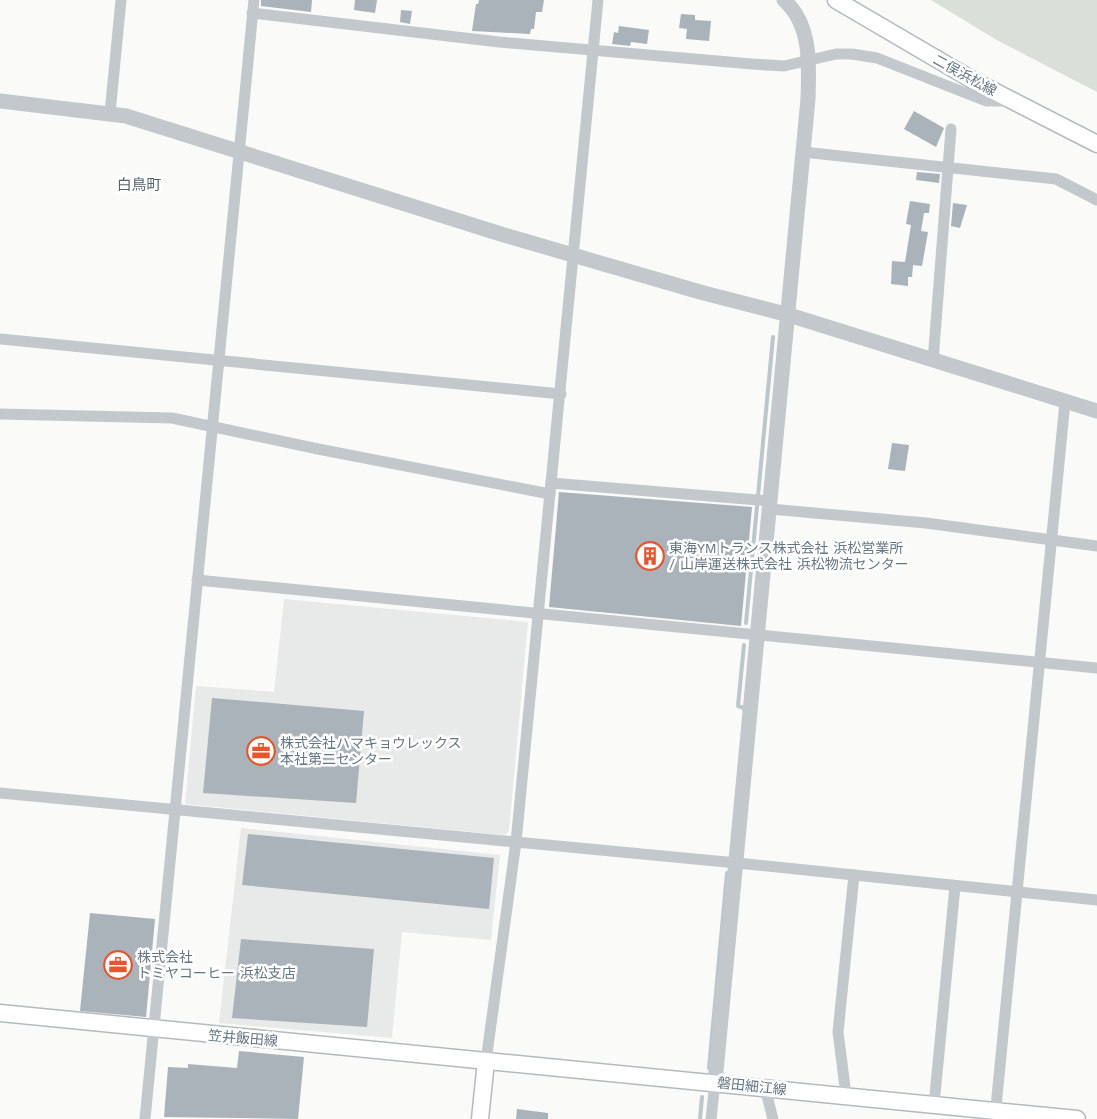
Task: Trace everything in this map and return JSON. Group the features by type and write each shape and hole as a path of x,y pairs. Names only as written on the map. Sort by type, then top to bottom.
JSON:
{"main road":[{"name":"二俣浜松線","path":"836,0 976,82 1097,144"},
{"name":"笠井飯田線","path":"0,1013 486,1061"},
{"name":"磐田細江線","path":"486,1061 846,1095 934,1105 995,1115 1077,1119"},
{"path":"480,1119 486,1061"}],"street":[{"path":"110,113 121,0"},
{"path":"145,1119 254,0"},
{"path":"486,1061 516,842 598,0"},
{"path":"711,1119 737,863 757,635 764,503 789,315 803,152 809,60 805,34 784,0"},
{"path":"252,13 500,42 784,66 836,54 878,58 979,99 996,103 1014,101"},
{"path":"0,101 110,113 574,255 789,315 1097,411"},
{"path":"933,361 951,130"},
{"path":"803,152 1056,179 1097,200"},
{"path":"0,339 561,394"},
{"path":"995,1115 1053,540 1065,402"},
{"path":"0,414 172,418 213,425 318,449 551,489 764,503 1097,546"},
{"path":"197,580 1097,668"},
{"path":"0,793 737,863 1097,900"},
{"path":"846,1095 838,1032 854,875"},
{"path":"934,1105 955,886"},
{"path":"765,1088 773,1119"}],"shaded area":[{"path":"931,0 1097,0 1097,92 995,39"},
{"path":"284,599 528,622 509,831 504,835 185,804 196,686 274,692"},
{"path":"241,828 500,855 491,940 402,932 392,1038 219,1023"}],"building":[{"path":"261,0 312,0 311,12 261,6"},
{"path":"355,0 377,0 375,13 354,10"},
{"path":"479,0 544,0 542,12 536,12 534,29 531,29 530,34 472,31 476,4 478,4"},
{"path":"401,10 412,11 410,24 400,22"},
{"path":"681,14 695,15 695,20 711,21 709,41 686,39 687,29 679,28"},
{"path":"619,26 649,30 647,44 631,42 630,46 612,44 614,32 618,33"},
{"path":"914,111 944,128 936,147 904,129"},
{"path":"917,172 940,174 939,183 916,180"},
{"path":"910,201 930,204 929,213 924,213 921,231 928,232 922,266 913,265 912,277 908,277 908,286 891,284 892,261 905,262 911,225 906,224"},
{"path":"953,203 967,205 960,228 951,226"},
{"path":"892,443 909,445 905,471 888,469"},
{"name":"東海YMトランス株式会社 浜松営業所 / 山岸運送株式会社 浜松物流センター","path":"559,492 752,507 741,626 549,607"},
{"path":"212,698 364,711 356,803 203,793"},
{"path":"248,834 494,858 489,909 242,885"},
{"name":"株式会社 トミヤコーヒー 浜松支店","path":"90,913 155,919 146,1017 80,1011"},
{"path":"241,939 374,949 367,1027 232,1018"},
{"path":"239,1051 304,1057 298,1119 164,1117 168,1067 188,1068 188,1064 237,1068"},
{"path":"517,1109 548,1113 548,1119 516,1119"}],"waterway":[{"path":"746,623 773,337"},
{"path":"744,645 738,706 744,708 744,710"},
{"path":"709,1068 727,873"},
{"path":"700,1119 702,1097"}],"place":[{"name":"東海YMトランス株式会社 浜松営業所 / 山岸運送株式会社 浜松物流センター","path":"650,556"},
{"name":"株式会社ハマキョウレックス 本社第二センター","path":"261,751"},
{"name":"株式会社 トミヤコーヒー 浜松支店","path":"118,965"}],"district":[{"name":"白鳥町","path":"139,185"}]}
